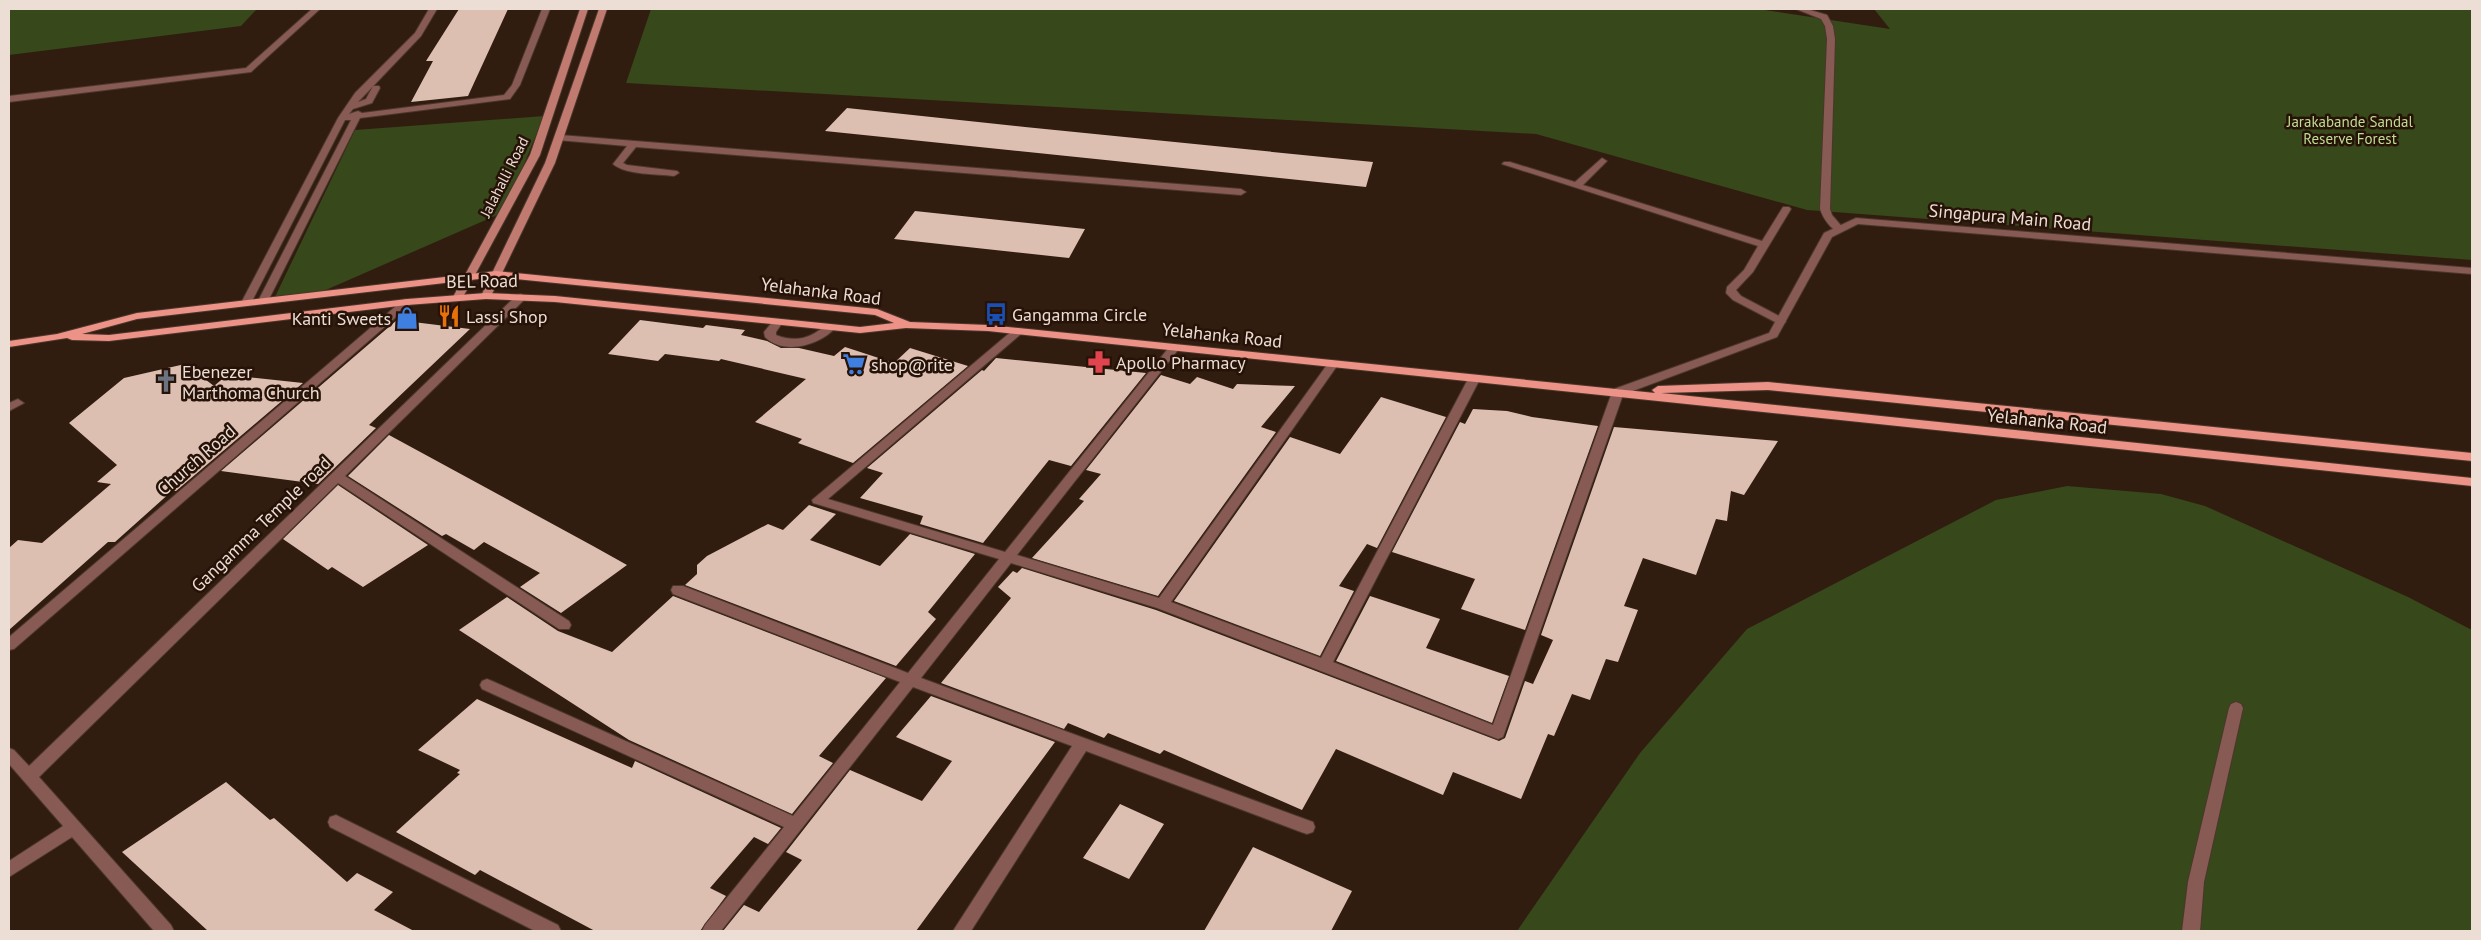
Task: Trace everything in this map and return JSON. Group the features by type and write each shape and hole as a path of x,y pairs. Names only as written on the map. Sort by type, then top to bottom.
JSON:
{"main road":[{"name":"Jalahalli Road","path":"458,297 535,155 584,9"},
{"name":"Jalahalli Road","path":"486,296 560,138 603,9"},
{"name":"BEL Road","path":"9,344 57,337 137,316 496,274"},
{"name":"Yelahanka Road","path":"496,274 877,312 908,325 1017,332 1618,392 1770,410 2472,482"},
{"name":"BEL Road","path":"57,337 109,338 407,302 486,296 555,299 860,330 908,325"},
{"name":"Yelahanka Road","path":"1618,392 1768,386 2472,457"}],"street":[{"path":"9,98 248,70 316,9"},
{"path":"246,303 342,118 358,95 418,34 433,9"},
{"path":"342,118 358,114 507,97 516,85 546,9"},
{"path":"1800,9 1824,17 1829,26 1831,39 1825,209 1827,216 1839,229"},
{"path":"349,107 369,101 376,88"},
{"path":"263,301 358,114"},
{"path":"560,138 1241,192"},
{"path":"634,143 618,164 625,168 674,173"},
{"path":"1576,186 1602,161"},
{"path":"1507,164 1766,245"},
{"path":"1781,321 1738,298 1732,293 1731,289 1748,272 1786,210"},
{"name":"Singapura Main Road","path":"1618,392 1773,336 1828,234 1856,221 2472,271"},
{"name":"Gangamma Temple road","path":"28,777 521,297"},
{"name":"Church Road","path":"9,645 407,302"},
{"path":"778,322 770,332 771,337 778,341 799,344 820,337 830,327"},
{"path":"1017,332 818,500 1162,604 1498,733 1618,392"},
{"path":"711,931 1174,348"},
{"path":"1162,604 1333,364"},
{"path":"1324,665 1474,378"},
{"path":"337,476 564,625"},
{"path":"678,590 911,680 1307,827"},
{"path":"487,685 796,825"},
{"path":"2191,931 2196,882 2236,708"},
{"path":"962,931 1082,744"},
{"path":"9,754 165,931"},
{"path":"336,822 552,931"},
{"path":"9,870 75,827"}],"green space":[{"path":"9,9 257,9 241,26 9,55"},
{"name":"Jarakabande Sandal Reserve Forest","path":"651,9 1758,9 1890,29 1874,9 2472,9 2472,260 1807,210 1536,134 626,83"},
{"path":"544,116 504,212 319,293 274,299 355,130"},
{"path":"2067,486 2161,494 2205,506 2408,597 2472,630 2472,931 1517,931 1640,753 1747,629 1996,500"}],"building":[{"path":"459,9 508,9 468,96 411,102 433,61 426,61"},
{"path":"847,108 1373,162 1366,187 825,131"},
{"path":"915,211 1085,229 1069,258 894,239"},
{"path":"397,320 470,329 369,425 376,428 318,484 221,471"},
{"path":"640,320 703,328 706,325 745,330 741,335 767,341 781,348 799,348 834,356 845,347 894,363 910,348 968,366 853,463 798,443 802,439 755,422 806,379 721,359 719,361 665,354 658,361 608,354"},
{"path":"996,358 1146,373 1071,466 1049,460 983,543 920,524 923,516 860,498 883,473 867,468 982,370 984,371"},
{"path":"185,364 214,386 227,375 303,383 176,491 172,491 115,542 108,542 9,630 9,548 18,540 42,543 111,484 97,482 117,465 69,423 124,378"},
{"path":"1161,375 1190,384 1197,377 1233,389 1237,384 1295,386 1261,427 1276,432 1158,596 1032,558 1084,501 1079,499 1101,474 1086,470"},
{"path":"1381,397 1446,417 1377,548 1367,544 1339,586 1354,591 1320,656 1174,601 1290,437 1340,454"},
{"path":"1473,409 1507,411 1532,417 1598,426 1525,630 1461,609 1475,579 1392,552 1460,422 1465,424"},
{"path":"1614,427 1778,441 1744,495 1731,491 1727,521 1716,519 1696,575 1643,558 1624,606 1638,610 1618,662 1606,659 1590,700 1572,694 1554,736 1548,734 1521,799 1453,772 1443,795 1336,749 1302,810 1164,750 1160,754 1108,733 1104,738 1068,723 1064,729 941,683 1011,598 998,587 1013,571 1017,573 1022,568 1156,610 1499,741 1505,738 1525,681 1533,684 1553,640 1541,635"},
{"path":"389,435 627,565 561,613 520,587 540,573 484,542 474,550 446,534 442,536 348,476"},
{"path":"338,485 428,545 363,587 332,567 328,570 283,539"},
{"path":"809,505 836,514 810,540 880,566 910,534 975,554 928,612 936,619 896,666 685,585 697,574 697,565 707,556 768,524 783,530"},
{"path":"673,596 886,678 819,756 833,763 792,814 629,740 459,630 507,597 558,631 612,652"},
{"path":"1370,596 1440,619 1426,648 1509,676 1492,723 1336,661"},
{"path":"931,696 1055,742 916,931 723,931 744,905 759,912 802,860 786,852 850,770 922,801 952,761 896,737"},
{"path":"477,699 632,768 635,761 781,828 768,844 754,837 710,888 726,896 700,931 595,931 480,870 475,875 396,832 460,774 457,773 460,770 418,750"},
{"path":"226,782 270,820 274,818 347,882 357,873 393,892 374,910 414,931 208,931 122,852"},
{"path":"1120,804 1164,824 1129,879 1083,858"},
{"path":"1253,847 1352,891 1331,931 1204,931"}],"place":[{"name":"Gangamma Circle","path":"996,314"},
{"name":"Lassi Shop","path":"449,316"},
{"name":"Kanti Sweets","path":"407,318"},
{"name":"Apollo Pharmacy","path":"1099,362"},
{"name":"shop@rite","path":"854,364"},
{"name":"Ebenezer Marthoma Church","path":"166,381"}]}
